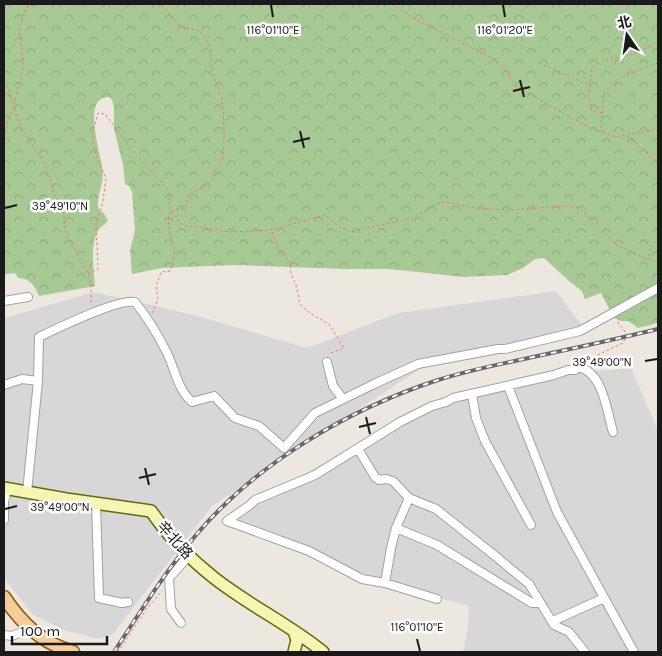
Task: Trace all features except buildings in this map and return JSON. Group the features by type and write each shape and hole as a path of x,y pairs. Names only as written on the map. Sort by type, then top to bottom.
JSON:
{"main road":[{"path":"4,597 29,629 42,639 73,652"}],"street":[{"path":"27,492 38,381 38,337 92,314 130,301 135,302 151,324 167,352 179,385 186,397 192,402 214,396 235,418 259,426 284,448 315,413 418,364 504,349 580,331 658,288"},
{"path":"4,301 28,297"},
{"path":"327,362 333,386 343,399"},
{"path":"437,599 385,583 362,579 309,551 227,521 255,500 315,475 400,422 432,406 453,398 554,375 574,370 578,367 592,374 598,382 613,432"},
{"path":"4,385 22,379 38,381"},
{"path":"508,386 558,512 634,652"},
{"path":"472,394 476,418 486,441 498,467 532,525"},
{"path":"358,449 375,477 379,480 393,481 409,498 436,509 529,584 554,625 569,632 585,652"},
{"path":"4,520 6,489"},
{"name":"辛北路","path":"6,489 151,510 169,535 214,578 323,652"},
{"path":"385,583 390,548 409,498"},
{"path":"96,503 99,598 122,603 128,602"},
{"path":"396,528 437,545 532,604 540,603"},
{"path":"181,623 171,609 169,583 170,578 189,556"},
{"path":"552,621 604,598"},
{"path":"4,635 12,636 29,629"},
{"path":"294,631 297,640 294,652"}],"path":[{"path":"4,138 24,65 19,30 23,16 26,7 43,4"},
{"path":"161,4 175,23 190,30 199,30 212,49 210,62 215,84 220,92 223,110 223,154 220,166 214,171 214,177 207,185 189,194 185,208 170,211"},
{"path":"392,4 410,16 499,62 508,72 510,80 517,87 592,130 616,137 654,130 658,131"},
{"path":"602,113 592,110 588,96 592,68 602,61 634,54 658,42"},
{"path":"605,133 601,127 604,92 621,77 658,63"},
{"path":"544,65 590,85"},
{"path":"4,81 10,90 18,120 42,157 48,171 56,203 64,208 63,220 68,241 88,274 92,314"},
{"path":"88,274 98,269 96,224 103,201 106,178 96,155 92,135 98,113 105,114 134,154 164,185 169,195 170,211 167,220 174,245 174,261 170,271 161,272 156,286 158,300 152,313 151,324"},
{"path":"626,136 658,164"},
{"path":"170,211 183,225 229,232 271,230 324,215 350,232 413,218 437,204 445,202 474,208 510,210 565,206 580,208 604,231 613,243 648,260 651,247 658,239"},
{"path":"271,230 279,251 290,261 290,274 296,285 300,304 308,312 328,324 344,348 328,353 327,362"},
{"path":"582,368 587,360 623,342 626,336 618,323 624,308"},
{"path":"118,652 148,607 169,583"}],"shaded area":[{"path":"556,291 584,328 432,361 212,506 112,635 98,639 64,630 32,614 4,578 4,318 94,292 194,315 307,348 398,313"},
{"path":"631,368 658,431 658,652 463,652 468,626 469,606 398,586 220,522 408,415 549,375"}],"green space":[{"path":"4,4 658,4 658,323 638,328 628,321 614,318 601,293 585,299 582,291 544,258 535,259 523,268 507,275 464,277 389,269 234,265 162,268 132,274 130,250 135,231 132,192 129,186 125,184 123,165 114,129 114,107 109,97 100,100 96,106 94,116 103,173 98,207 108,221 99,229 94,242 95,286 39,296 29,281 18,278 15,273 4,274"}],"railway":[{"path":"114,652 163,578 196,535 247,484 306,441 371,406 438,380 485,367 658,329"}]}
